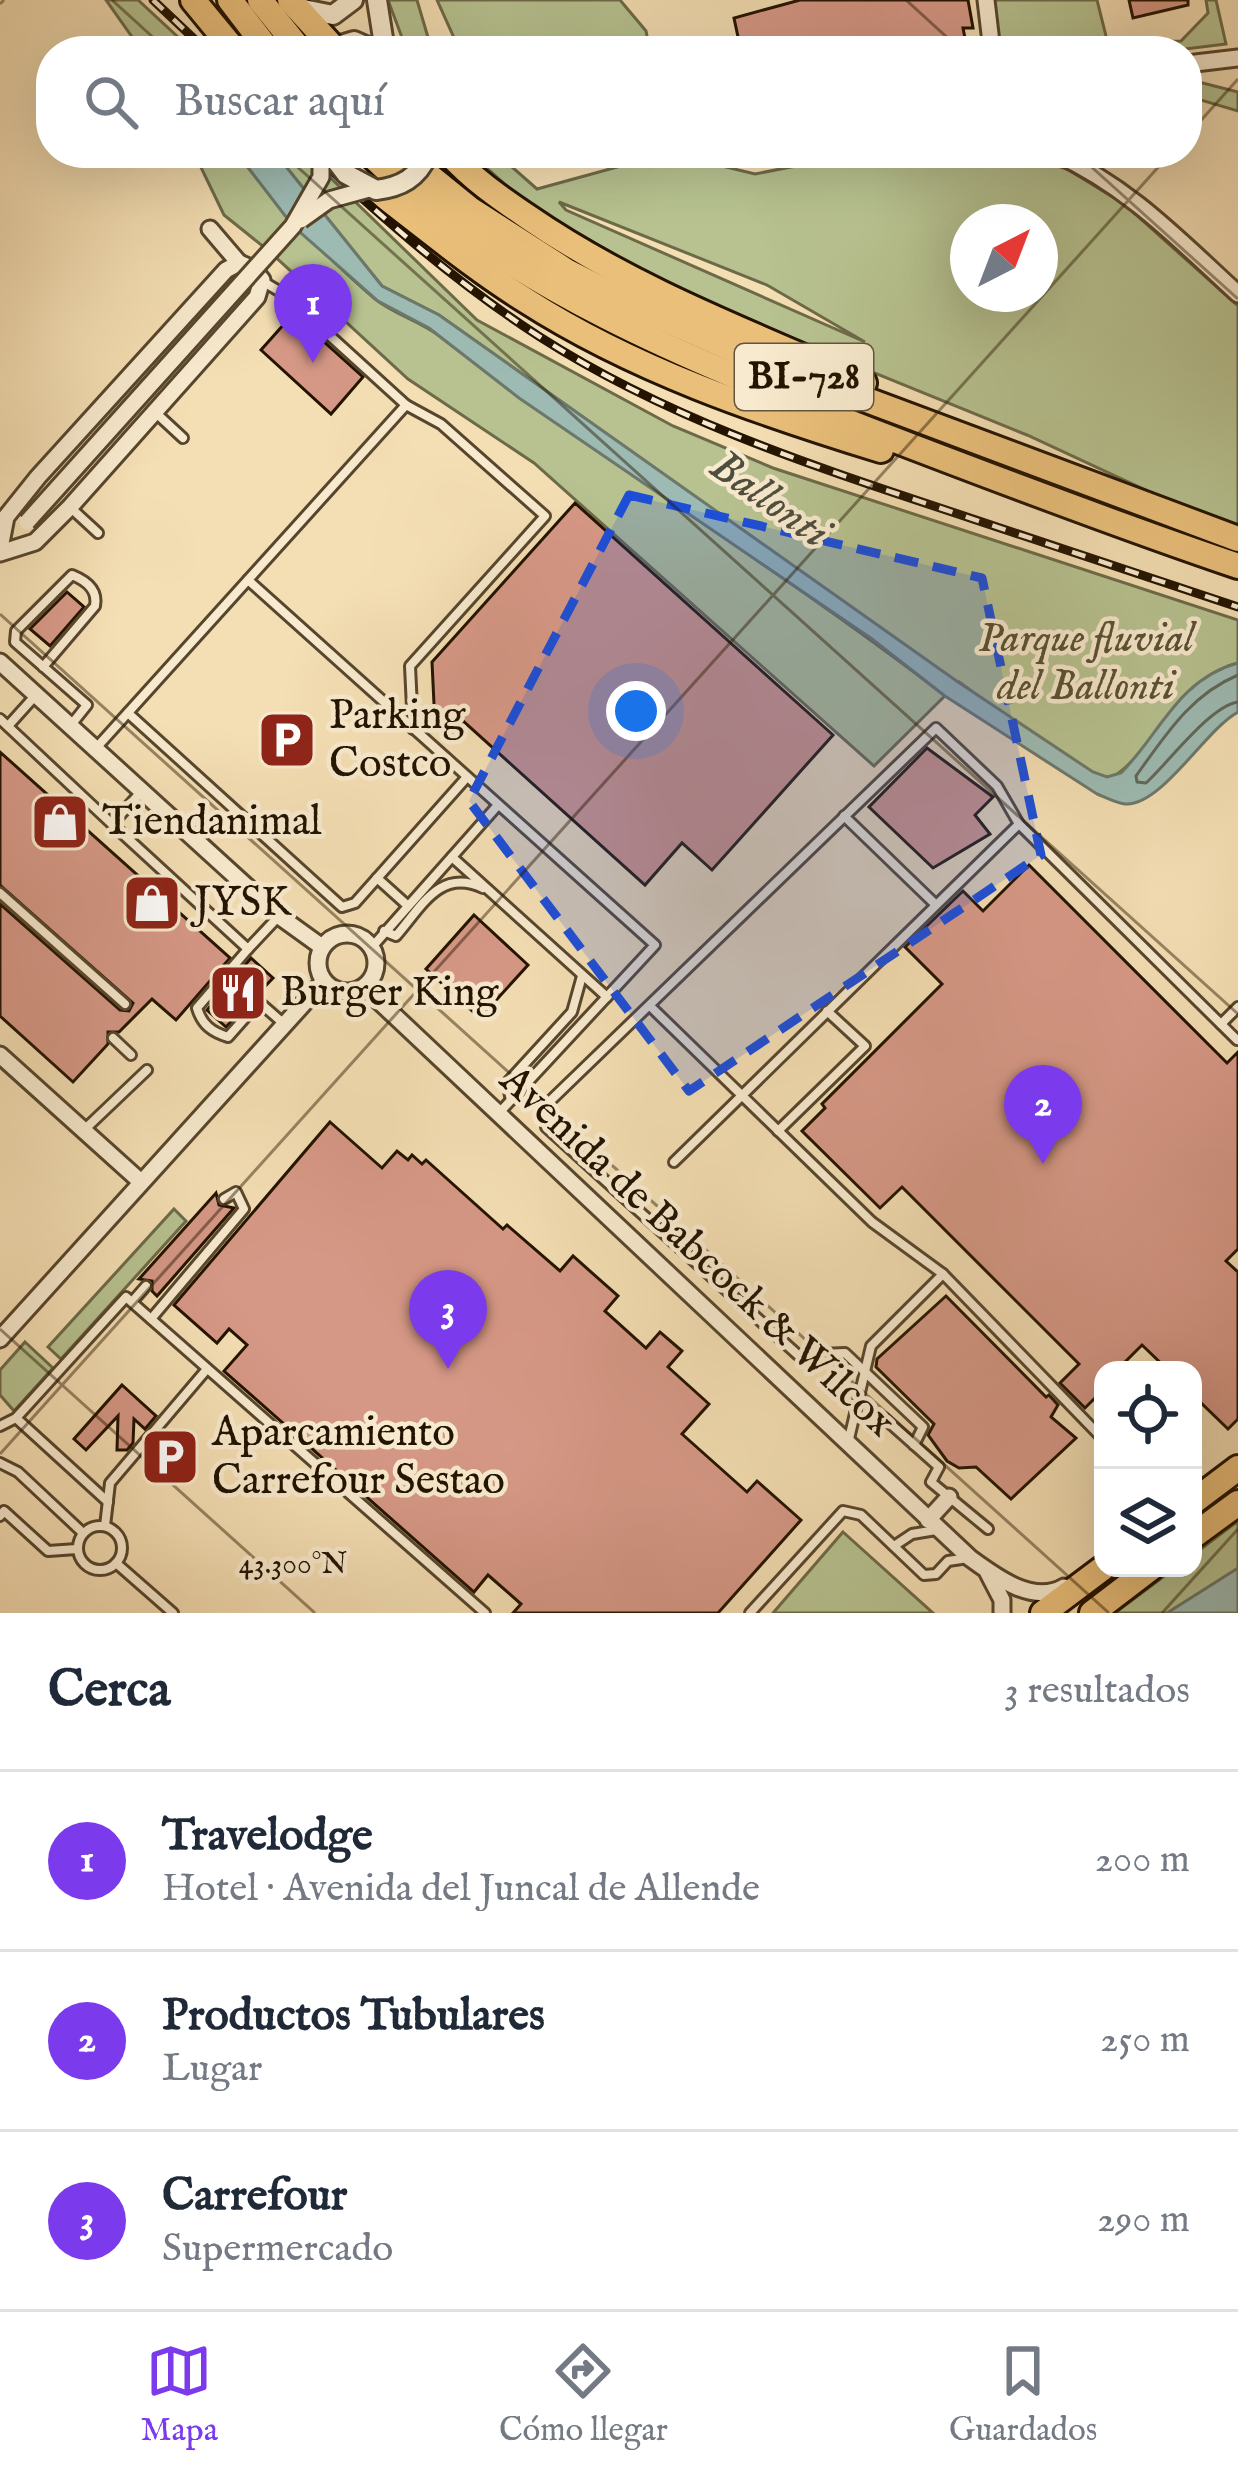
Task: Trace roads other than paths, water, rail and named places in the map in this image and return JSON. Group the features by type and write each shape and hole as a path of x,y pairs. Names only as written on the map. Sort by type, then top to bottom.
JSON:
{"main road":[{"path":"193,0 223,36"},
{"path":"230,0 258,36"},
{"path":"260,0 308,36"},
{"path":"293,4 316,36"},
{"name":"BI-728","path":"386,168 462,230 628,330 965,467 1238,566"},
{"name":"BI-728","path":"419,168 470,209 568,272 736,351 1238,538"},
{"path":"467,168 520,211 632,280 909,403 990,446"},
{"path":"372,189 473,266 601,342 738,406 938,468 965,467"},
{"path":"1202,1495 1238,1468"},
{"path":"1202,1529 1238,1502"},
{"path":"1043,1613 1094,1574"},
{"path":"1092,1613 1139,1577"}],"street":[{"path":"336,36 355,18 355,0"},
{"path":"293,4 333,15 355,0"},
{"path":"376,0 380,36"},
{"path":"986,0 990,36"},
{"path":"1202,62 1233,59"},
{"path":"0,551 293,226 323,168"},
{"path":"340,168 372,189"},
{"path":"293,226 329,200 401,185 420,168"},
{"path":"1087,168 1142,204 1238,294"},
{"path":"0,551 35,542 257,297 262,280 254,268 239,263 210,230"},
{"path":"0,551 6,517 38,476 226,270 239,263"},
{"path":"0,662 279,916 322,947"},
{"path":"351,934 372,947 376,968 364,987 347,992 324,981 317,964 322,947 334,936 351,934"},
{"path":"0,1339 324,981"},
{"name":"Avenida de Babcock & Wilcox","path":"364,987 970,1558 1034,1594 1049,1596 1094,1572"},
{"path":"0,1055 141,1182"},
{"path":"934,1525 949,1497"},
{"path":"986,1570 1002,1600 1002,1613"}],"lane":[{"path":"262,280 284,294 406,405 441,424 545,516 410,666 413,728"},
{"path":"95,749 406,405"},
{"path":"155,412 183,438"},
{"path":"70,507 98,533"},
{"path":"43,667 95,606 93,589 72,575 16,631 15,642 43,667 87,705 70,726"},
{"path":"248,580 655,945 498,1114"},
{"path":"36,694 4,722 248,949"},
{"path":"128,713 342,907 355,903 467,777"},
{"path":"914,1445 923,1427 865,1370 845,1353 798,1355 546,1127 547,1104 935,728 997,786 1019,824 1237,1040"},
{"path":"112,824 142,791"},
{"path":"372,947 498,805"},
{"path":"844,817 935,904"},
{"path":"674,1162 1019,824"},
{"path":"452,857 607,997"},
{"path":"377,878 407,905"},
{"path":"384,931 396,936 443,884 462,879 489,892"},
{"path":"0,893 124,1004"},
{"path":"279,916 197,1008 200,1019 217,1034 228,1036 259,1002 284,1024"},
{"path":"511,1100 508,1083 572,1012 582,975"},
{"path":"650,1006 872,1222 944,1274 1094,1430"},
{"path":"1222,1024 1238,1006"},
{"path":"778,1130 865,1046 827,1011"},
{"path":"113,1038 130,1055"},
{"path":"84,1130 147,1070"},
{"path":"151,1319 244,1208 236,1192 224,1199"},
{"path":"848,1444 871,1346 944,1274"},
{"path":"132,1302 146,1286"},
{"path":"0,1426 16,1418 126,1297 485,1613"},
{"path":"105,1526 110,1483 207,1369"},
{"path":"16,1418 109,1503"},
{"path":"884,1418 939,1467 931,1482 988,1529"},
{"path":"0,1463 18,1472 83,1533"},
{"path":"0,1516 4,1511 48,1551 77,1550"},
{"path":"750,1613 843,1511 861,1515 925,1575 936,1574 949,1561 970,1558"},
{"path":"894,1546 934,1525 969,1547 986,1570"},
{"path":"105,1526 121,1542 116,1563 94,1569 83,1562 77,1550 83,1533 105,1526"},
{"path":"116,1563 173,1613"}],"water":[{"path":"249,168 287,168 382,286 439,315 1093,772 1107,777 1121,773 1184,695 1217,671 1238,663 1238,712 1168,781 1139,802 1125,804 1097,794 945,696 872,639 519,398 429,328 378,301 293,226"},
{"path":"1238,1568 1238,1613 1167,1613"}],"railway":[{"path":"153,0 191,36"},
{"path":"329,168 480,295 540,337 636,391 736,436 839,474 1238,607"}],"place":[{"name":"Travelodge","path":"313,363"},
{"name":"Parking Costco","path":"287,740"},
{"name":"Tiendanimal","path":"60,822"},
{"name":"JYSK","path":"152,903"},
{"name":"Burger King","path":"238,993"},
{"name":"Productos Tubulares","path":"1043,1164"},
{"name":"Carrefour","path":"448,1369"},
{"name":"Aparcamiento Carrefour Sestao","path":"170,1457"}],"water label":[{"name":"Ballonti","path":"769,500"}],"park label":[{"name":"Parque fluvial del Ballonti","path":"1086,663"}]}
